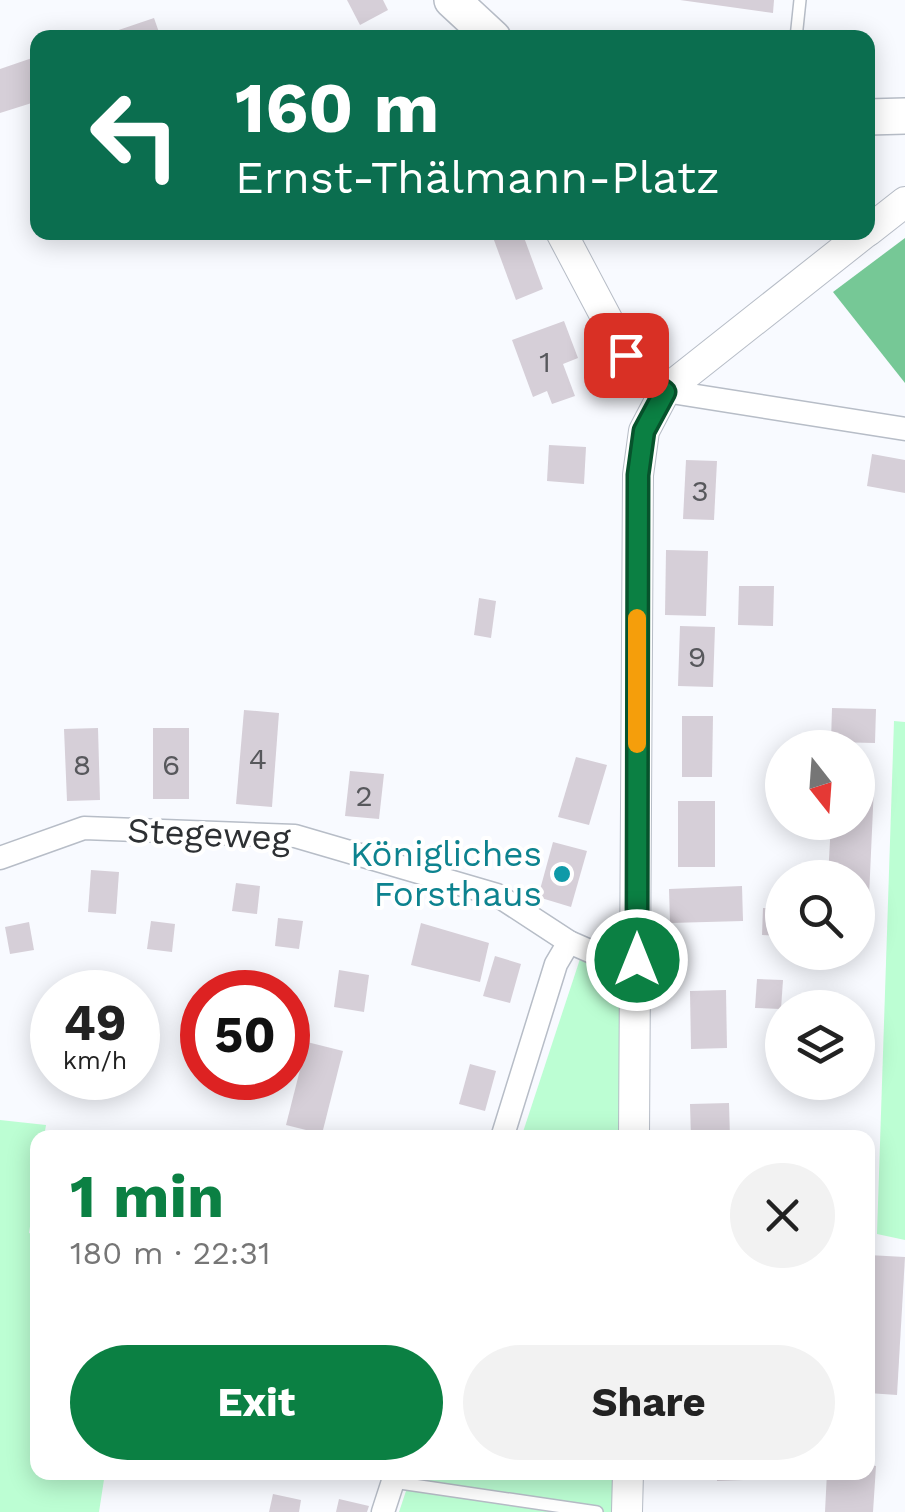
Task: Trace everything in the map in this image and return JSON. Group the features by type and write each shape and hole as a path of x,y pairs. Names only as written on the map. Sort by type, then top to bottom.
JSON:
{"main road":[{"path":"449,0 458,30"},
{"path":"449,0 483,30"},
{"path":"875,116 905,116"},
{"path":"875,226 905,202"},
{"path":"565,240 626,355 636,370 665,392"},
{"path":"634,1130 638,475 644,431 665,392 857,240"},
{"path":"627,1512 628,1480"}],"street":[{"path":"665,392 905,429"},
{"name":"Stegeweg","path":"0,858 84,828 295,836 497,895 569,942 608,959 637,960"},
{"path":"504,1130 556,964 569,942"},
{"path":"383,1512 393,1480"}],"lane":[{"path":"797,30 800,0"},
{"path":"411,1480 598,1512"}],"green space":[{"path":"905,238 905,383 833,292"},
{"path":"894,721 905,722 905,1240 877,1234"},
{"path":"581,956 624,968 621,1130 524,1130"},
{"path":"0,1120 46,1125 45,1130 30,1130 30,1480 104,1480 99,1512 0,1512"},
{"path":"410,1480 617,1480 616,1512 399,1512"}],"building":[{"path":"347,0 383,0 388,10 360,25"},
{"path":"680,0 774,0 773,13"},
{"path":"154,18 158,30 119,30"},
{"path":"30,59 30,104 0,113 0,69"},
{"path":"494,240 525,240 543,289 516,300"},
{"path":"564,321 578,358 563,364 575,396 552,404 547,391 533,397 512,340"},
{"path":"549,445 586,447 584,484 547,481"},
{"path":"872,454 905,460 905,493 867,486"},
{"path":"686,460 717,461 714,520 683,519"},
{"path":"666,550 708,551 706,616 665,615"},
{"path":"739,586 774,586 773,626 738,625"},
{"path":"479,598 496,601 491,638 474,635"},
{"path":"680,626 715,627 713,687 678,686"},
{"path":"832,708 876,709 875,743 875,730 831,730"},
{"path":"244,710 279,713 272,807 236,804"},
{"path":"682,716 713,716 712,777 682,777"},
{"path":"98,728 100,800 67,801 64,729"},
{"path":"153,728 189,728 189,799 153,799"},
{"path":"576,757 607,765 589,825 558,817"},
{"path":"350,771 384,774 379,819 345,816"},
{"path":"678,801 715,801 715,867 678,867"},
{"path":"830,840 872,840 871,860 829,860"},
{"name":"Königliches Forsthaus","path":"553,842 587,851 571,907 538,897"},
{"path":"91,870 119,872 116,914 88,912"},
{"path":"236,883 260,886 257,914 232,911"},
{"path":"742,886 743,921 670,923 669,889"},
{"path":"763,908 765,908 765,935"},
{"path":"278,918 303,921 299,949 275,946"},
{"path":"151,921 175,924 172,952 147,949"},
{"path":"29,922 34,950 10,954 5,927"},
{"path":"421,923 489,943 480,982 411,965"},
{"path":"495,956 521,964 510,1003 483,996"},
{"path":"339,970 369,975 364,1012 334,1007"},
{"path":"757,979 783,980 782,990 765,990 765,1008 755,1008"},
{"path":"726,990 727,1048 691,1049 690,991"},
{"path":"310,1043 343,1051 323,1130 286,1125 292,1100 310,1100"},
{"path":"470,1064 496,1071 485,1111 459,1104"},
{"path":"729,1103 730,1130 691,1130 690,1104"},
{"path":"875,1255 905,1257 897,1395 875,1393"},
{"path":"876,1466 873,1512 825,1512 827,1480 875,1480"},
{"path":"273,1494 301,1500 299,1512 269,1512"},
{"path":"339,1499 369,1506 367,1512 336,1512"}],"slow traffic":[{"path":"637,618 637,744"}],"place":[{"name":"Königliches Forsthaus","path":"562,874"}],"route":[{"path":"626,355 636,370 665,392 644,431 638,475 637,960"}]}
